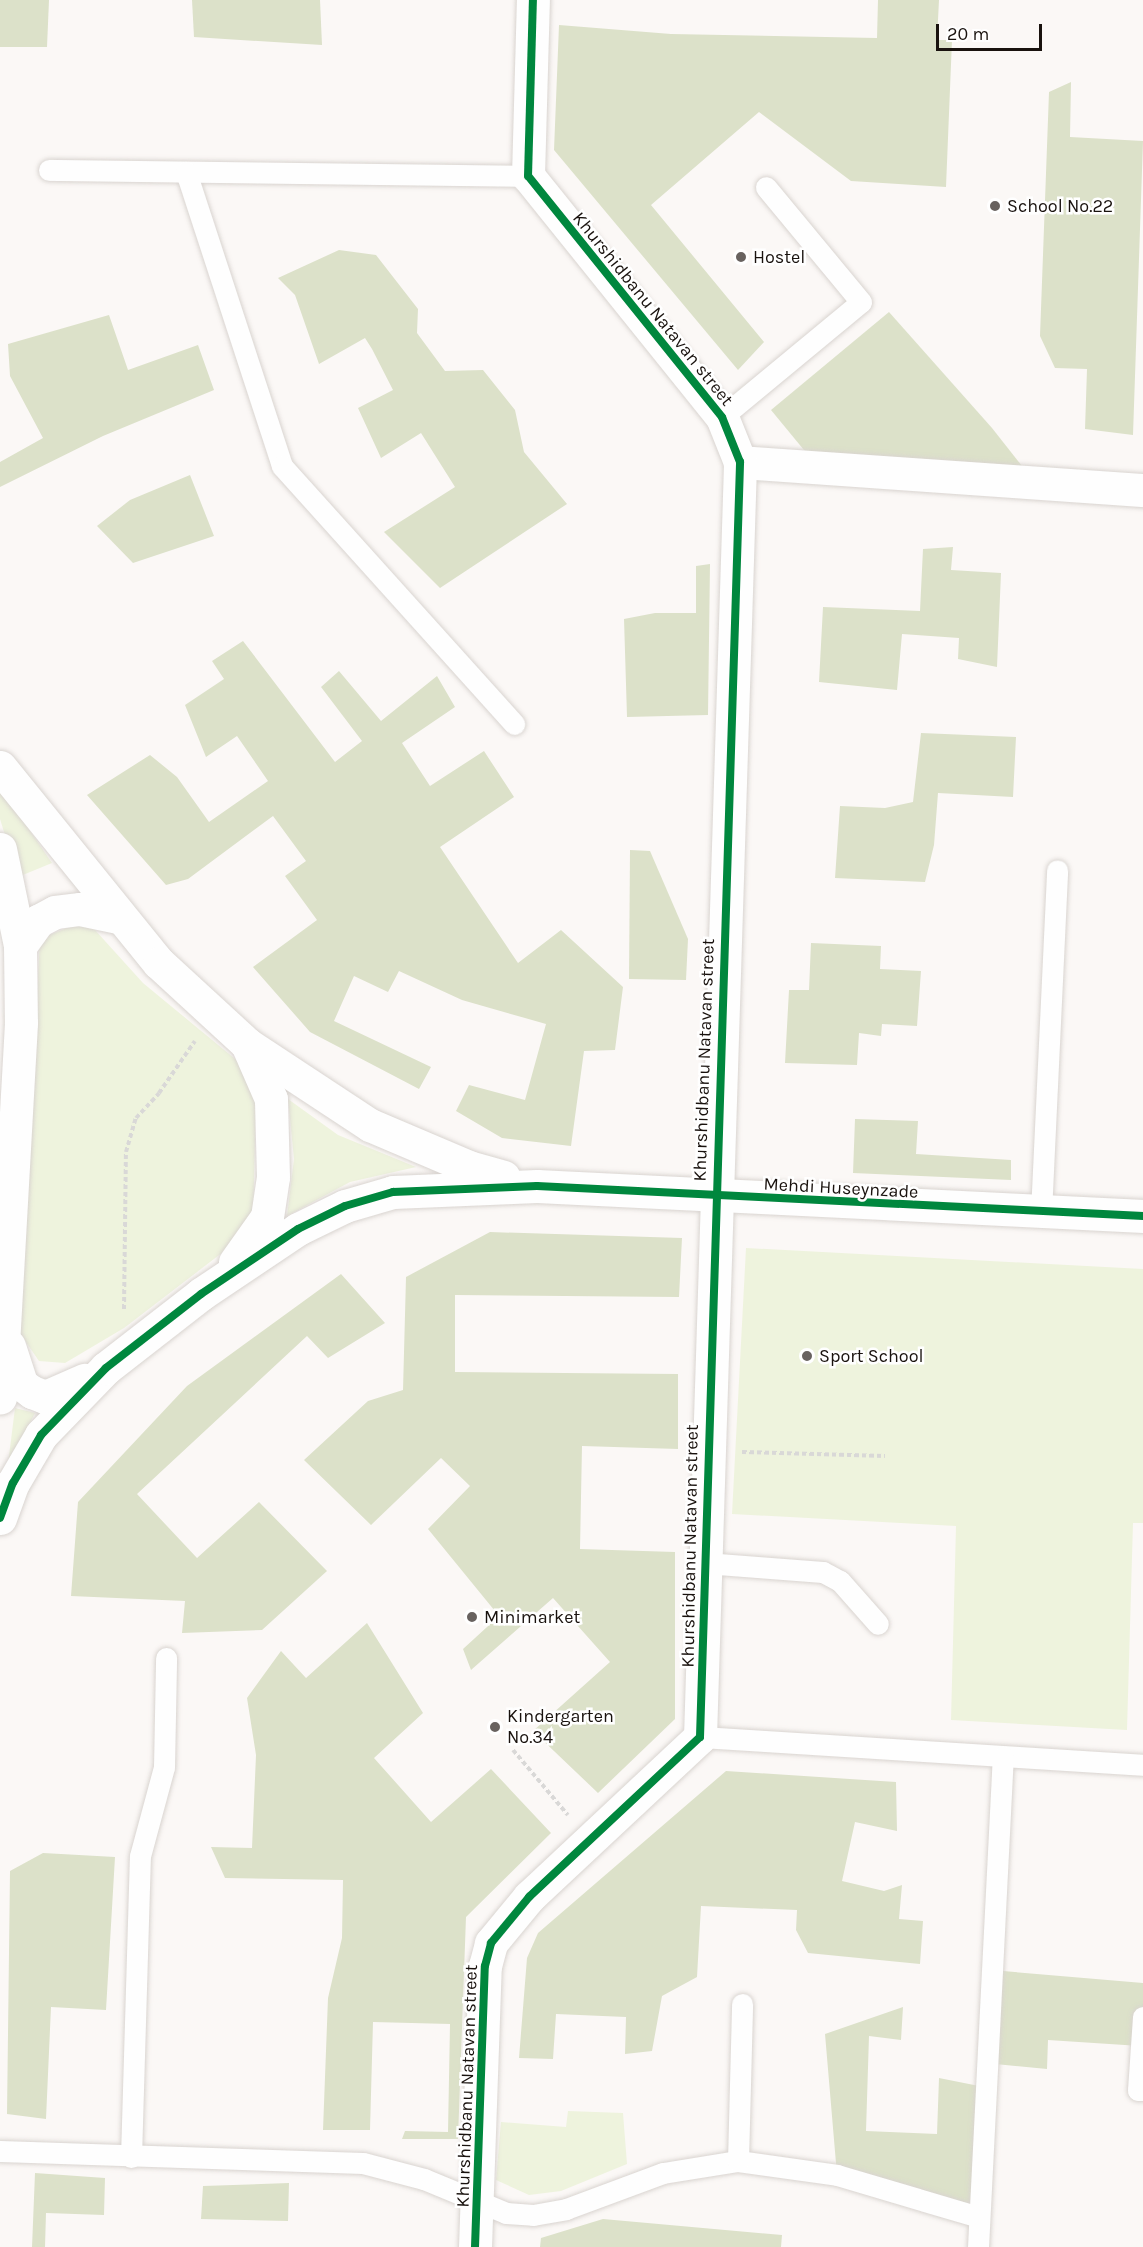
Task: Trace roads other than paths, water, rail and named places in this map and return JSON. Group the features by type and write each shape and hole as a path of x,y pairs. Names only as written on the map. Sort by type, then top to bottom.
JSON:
{"street":[{"path":"528,176 533,0"},
{"name":"Khurshidbanu Natavan street","path":"475,2247 485,1966 491,1943 507,1920 700,1737 714,1197 740,462 722,417 528,176"},
{"path":"740,462 1143,490"},
{"path":"0,767 118,917 185,990 247,1044 370,1125 469,1167 537,1186"},
{"path":"0,849 20,946 21,1023 0,1397"},
{"path":"20,946 38,921 55,912 80,909 118,917"},
{"path":"201,1294 240,1257 267,1217 273,1177 274,1125 271,1099 247,1044"},
{"path":"0,1518 13,1483 41,1435 106,1368 201,1294 298,1229 345,1206 404,1191 537,1186"},
{"name":"Mehdi Huseynzade","path":"537,1186 714,1197 1143,1216"},
{"path":"4,1321 12,1361 21,1384 32,1392 45,1397 63,1392 106,1368"}],"lane":[{"path":"48,170 528,176"},
{"path":"186,172 282,466 514,724"},
{"path":"722,417 861,302 766,187"},
{"path":"1041,1213 1057,870"},
{"path":"705,1563 823,1572 840,1581 878,1624"},
{"path":"131,2157 140,1856 164,1767 166,1658"},
{"path":"700,1737 1143,1765"},
{"path":"978,2247 1003,1757"},
{"path":"738,2161 742,2004"},
{"path":"1143,2017 1138,2090 1143,2090"},
{"path":"0,2151 363,2163 424,2179 477,2203 506,2213 533,2215 566,2209 663,2173 738,2161 837,2175 979,2217"}],"place":[{"name":"School No.22","path":"995,206"},
{"name":"Hostel","path":"741,257"},
{"name":"Sport School","path":"807,1356"},
{"name":"Minimarket","path":"472,1617"},
{"name":"Kindergarten No.34","path":"495,1727"}]}
